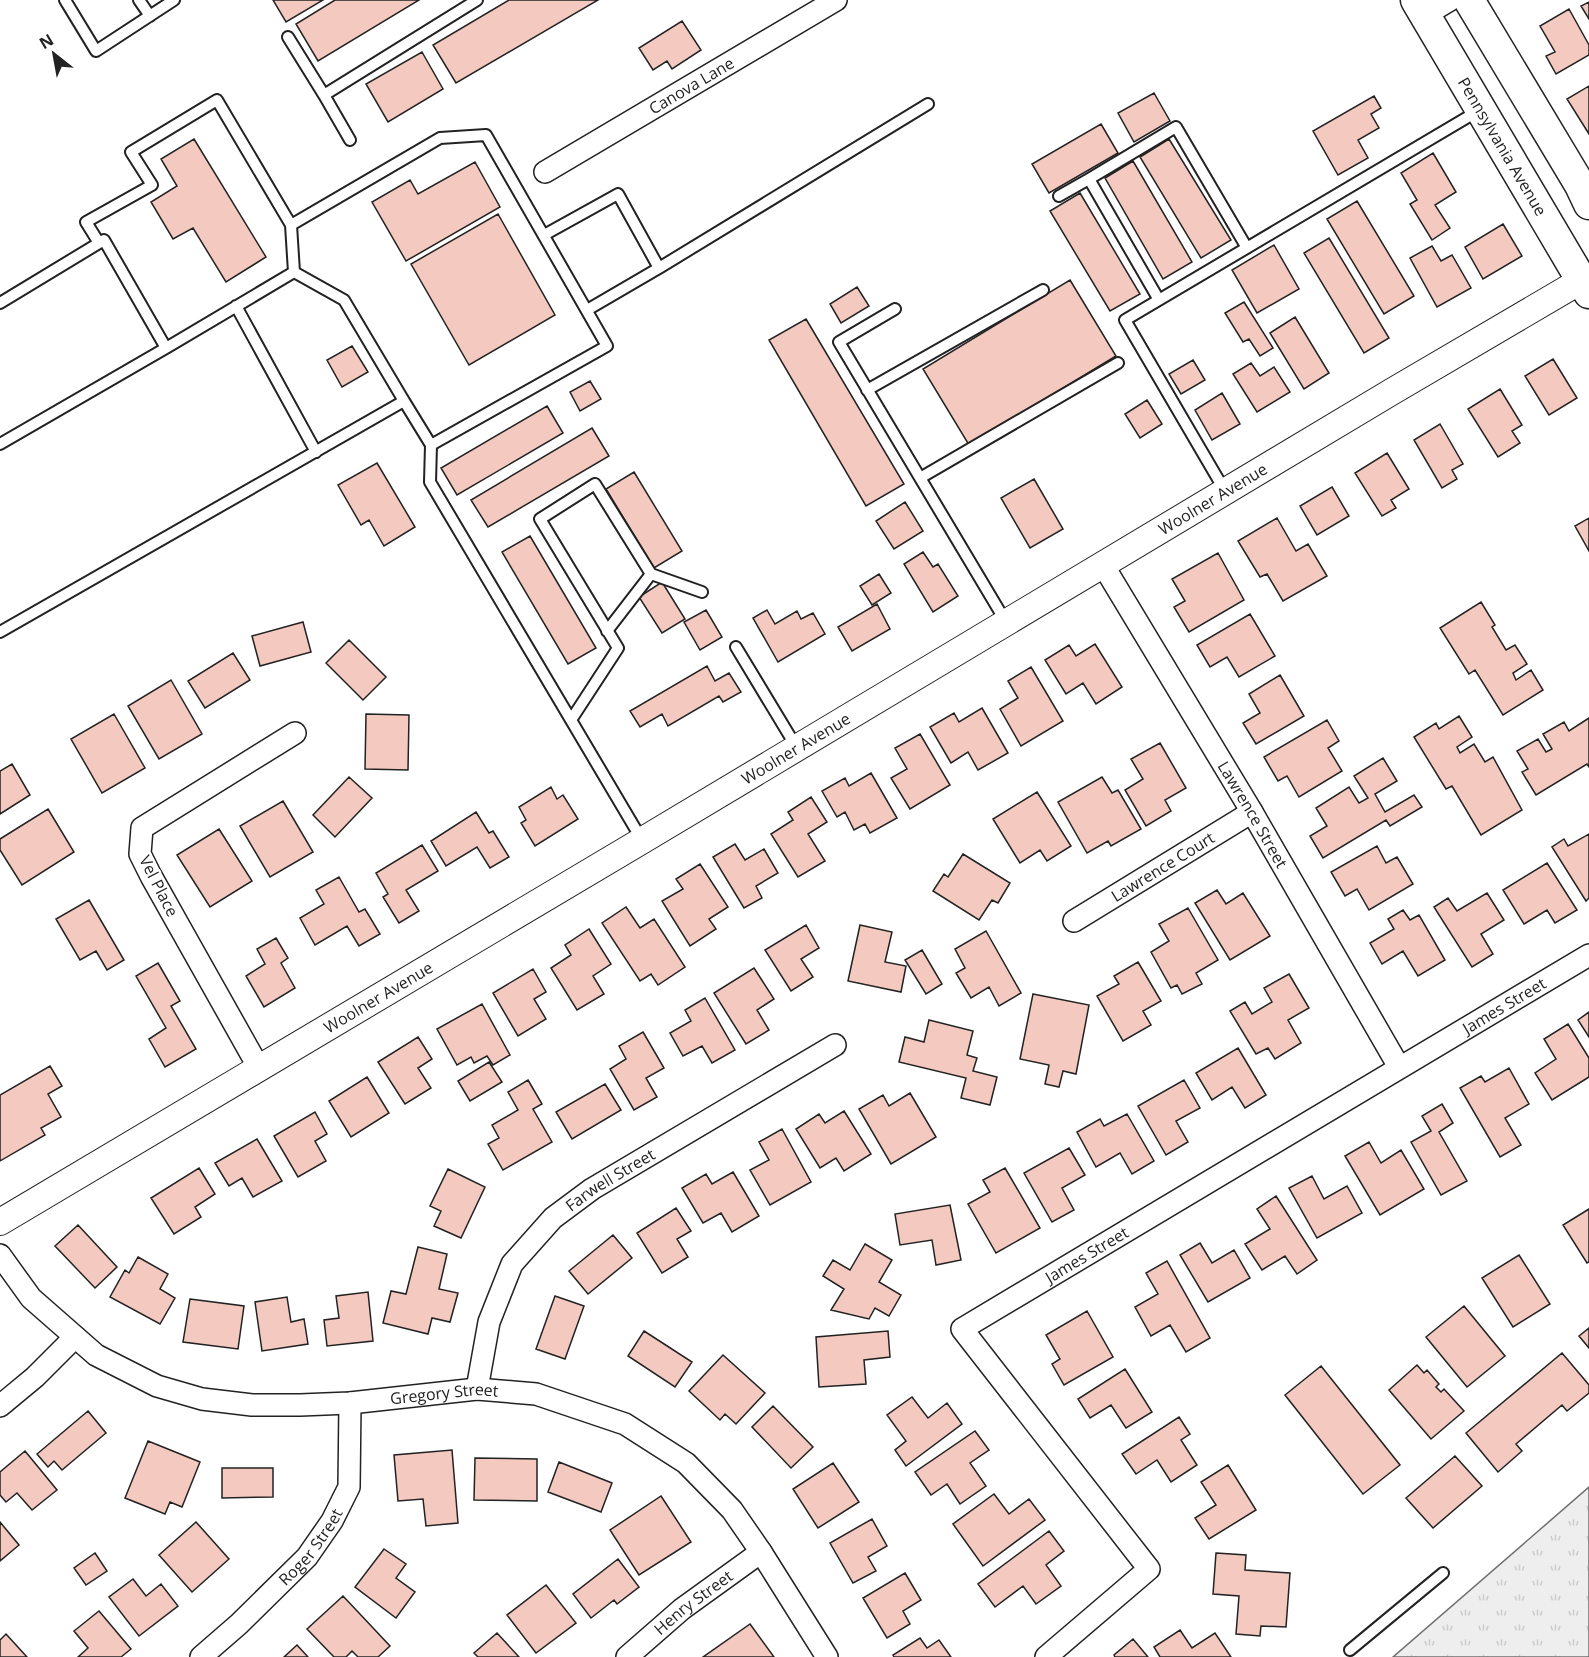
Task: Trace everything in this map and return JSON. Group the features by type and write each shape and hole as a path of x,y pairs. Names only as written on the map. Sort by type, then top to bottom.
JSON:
{"main road":[{"path":"1469,0 1586,190"},
{"name":"Pennsylvania Avenue","path":"1430,5 1481,109 1586,283"}],"street":[{"name":"Canova Lane","path":"545,172 829,2"},
{"name":"Woolner Avenue","path":"0,1222 1226,491 1586,283"},
{"name":"Lawrence Street","path":"1103,565 1252,812 1399,1067"},
{"name":"Vel Place","path":"259,1068 140,854 142,828 295,733"},
{"name":"Lawrence Court","path":"1074,921 1252,812"},
{"name":"James Street","path":"1046,1657 1149,1569 962,1329 1589,955"},
{"name":"Farwell Street","path":"477,1389 489,1322 512,1264 553,1218 592,1189 835,1045"},
{"name":"Gregory Street","path":"0,1255 31,1298 96,1355 158,1386 202,1399 252,1405 300,1405 350,1403 477,1389 536,1394 626,1424 686,1462 732,1510 827,1657"},
{"path":"0,1406 35,1377 75,1337"},
{"name":"Roger Street","path":"201,1657 307,1557 332,1521 349,1488 350,1403"},
{"name":"Henry Street","path":"627,1657 682,1609 761,1552"}],"lane":[{"path":"65,0 96,51 174,0"},
{"path":"139,0 150,16"},
{"path":"324,95 477,0"},
{"path":"288,37 350,140"},
{"path":"99,243 86,222 152,185 131,152 217,100 291,225 294,272"},
{"path":"587,310 928,105"},
{"path":"1226,491 1125,320 1481,109"},
{"path":"1059,196 1176,127 1247,248"},
{"path":"291,225 440,138 486,135 608,346 431,445"},
{"path":"1089,179 1160,300"},
{"path":"544,235 618,194 658,268"},
{"path":"0,303 104,240 166,348"},
{"path":"0,444 294,272"},
{"path":"294,272 344,300 431,445 430,482 643,840"},
{"path":"867,390 1043,290"},
{"path":"236,306 316,452"},
{"path":"895,309 838,342 1006,623"},
{"path":"920,478 1118,363"},
{"path":"0,632 404,401"},
{"path":"571,720 618,648 540,519 595,484 651,574 702,592"},
{"path":"608,631 651,574"},
{"path":"736,647 797,748"},
{"path":"1350,1650 1443,1573"}],"green space":[{"path":"1589,1487 1589,1657 1393,1657"}],"building":[{"path":"273,0 323,0 286,22"},
{"path":"335,0 419,0 318,61 296,24"},
{"path":"509,0 598,0 456,83 433,45"},
{"path":"1589,2 1589,19 1581,6"},
{"path":"1569,9 1589,45 1589,55 1556,74 1546,56 1555,52 1540,26"},
{"path":"682,21 701,50 672,69 667,61 653,70 639,48"},
{"path":"422,52 443,89 388,122 366,84"},
{"path":"1589,86 1589,134 1567,99"},
{"path":"1154,93 1170,121 1134,142 1118,113"},
{"path":"1374,96 1381,108 1371,114 1379,128 1358,140 1368,158 1338,175 1313,131"},
{"path":"1101,124 1118,153 1049,193 1032,164"},
{"path":"194,139 266,257 226,282 193,228 173,239 151,202 177,186 161,159"},
{"path":"1169,139 1231,240 1201,258 1140,157"},
{"path":"1433,153 1456,192 1435,205 1450,228 1432,240 1410,204 1417,200 1401,173"},
{"path":"1133,161 1192,262 1163,279 1105,178"},
{"path":"475,162 500,207 406,261 372,202 410,180 418,194"},
{"path":"1080,193 1140,294 1110,311 1050,211"},
{"path":"1357,201 1414,296 1384,314 1327,219"},
{"path":"498,214 555,315 469,365 411,264"},
{"path":"1503,224 1522,256 1483,279 1465,247"},
{"path":"1329,238 1389,338 1364,353 1304,253"},
{"path":"1274,245 1299,289 1257,313 1232,270"},
{"path":"1432,246 1441,261 1452,255 1471,288 1437,307 1410,258"},
{"path":"1070,280 1116,356 969,445 923,369"},
{"path":"857,287 869,306 841,323 830,304"},
{"path":"1244,302 1273,348 1260,356 1249,339 1243,342 1225,313"},
{"path":"1295,317 1329,373 1304,389 1270,333"},
{"path":"806,319 904,484 866,506 769,340"},
{"path":"352,346 368,372 342,387 327,360"},
{"path":"1553,359 1577,398 1549,415 1525,376"},
{"path":"1193,360 1205,380 1181,394 1169,374"},
{"path":"1251,363 1260,376 1274,367 1290,392 1257,412 1233,374"},
{"path":"590,381 601,399 580,411 570,392"},
{"path":"1500,389 1522,425 1512,431 1520,443 1498,457 1468,409"},
{"path":"1222,393 1240,424 1212,440 1195,410"},
{"path":"1147,400 1162,424 1140,438 1125,414"},
{"path":"547,406 563,433 457,495 441,468"},
{"path":"1440,424 1463,464 1452,470 1457,479 1442,488 1414,440"},
{"path":"592,428 609,456 488,527 471,500"},
{"path":"1387,453 1409,489 1391,500 1396,508 1382,516 1355,473"},
{"path":"377,463 415,527 384,546 369,520 361,525 338,485"},
{"path":"634,472 682,551 654,568 606,489"},
{"path":"1034,479 1063,529 1030,548 1001,498"},
{"path":"1332,487 1349,516 1317,535 1300,506"},
{"path":"905,502 923,531 894,549 876,521"},
{"path":"1277,518 1296,551 1308,544 1327,576 1283,601 1267,574 1260,577 1238,541"},
{"path":"1589,518 1589,551 1575,526"},
{"path":"530,536 596,648 568,664 502,552"},
{"path":"923,552 933,567 938,564 958,596 933,612 904,564"},
{"path":"1218,553 1244,600 1189,632 1174,607 1185,601 1172,579"},
{"path":"879,574 891,593 872,605 860,586"},
{"path":"662,582 685,619 662,633 639,597"},
{"path":"1481,602 1506,650 1515,645 1527,664 1513,673 1516,680 1531,670 1543,690 1503,715 1475,670 1469,674 1440,628"},
{"path":"877,604 890,629 852,651 838,627"},
{"path":"706,610 722,637 700,650 684,622"},
{"path":"767,610 775,624 797,611 801,619 813,613 825,634 778,662 753,618"},
{"path":"1250,614 1275,656 1239,677 1227,657 1210,667 1197,645"},
{"path":"303,622 311,652 260,666 252,636"},
{"path":"349,640 386,677 363,700 326,663"},
{"path":"1095,644 1122,687 1096,704 1083,683 1066,694 1045,660 1069,645 1076,656"},
{"path":"233,653 250,680 205,708 188,681"},
{"path":"707,666 715,681 729,673 741,692 723,702 719,696 668,726 662,714 640,727 630,711"},
{"path":"1031,667 1063,721 1021,746 1000,709 1018,698 1008,681"},
{"path":"1280,675 1304,716 1256,744 1243,723 1260,713 1249,694"},
{"path":"171,680 202,734 159,759 128,706"},
{"path":"982,708 1008,753 978,770 968,752 951,763 930,727 954,713 959,722"},
{"path":"114,714 145,768 102,793 71,739"},
{"path":"366,714 409,715 408,770 365,769"},
{"path":"1459,716 1472,737 1457,747 1460,753 1474,744 1485,762 1493,757 1522,810 1481,835 1452,786 1446,789 1414,737 1436,723 1439,729"},
{"path":"1589,718 1589,767 1587,764 1536,795 1522,772 1528,769 1517,751 1538,739 1546,752 1552,749 1543,734 1564,722 1569,731"},
{"path":"1327,720 1339,741 1328,748 1342,771 1299,797 1287,776 1278,781 1264,757"},
{"path":"920,734 950,785 910,809 891,778 907,769 895,748"},
{"path":"1160,743 1186,788 1165,800 1171,811 1146,826 1125,790 1143,779 1131,759"},
{"path":"1383,758 1397,781 1375,794 1385,812 1414,795 1422,807 1390,826 1386,820 1323,858 1310,836 1327,826 1316,808 1349,787 1359,803 1368,798 1354,776"},
{"path":"12,764 30,795 0,814 0,771"},
{"path":"871,773 897,818 870,833 865,824 854,830 845,812 837,817 822,791 845,778 849,786"},
{"path":"349,777 372,798 335,837 313,815"},
{"path":"1102,777 1112,793 1118,790 1141,829 1111,846 1108,841 1087,853 1058,802"},
{"path":"551,787 557,799 563,795 578,819 535,846 521,823 526,820 519,807"},
{"path":"1037,792 1071,846 1047,861 1040,850 1020,863 993,819"},
{"path":"811,797 827,822 808,834 825,861 798,877 771,834 793,820 788,812"},
{"path":"283,801 313,852 270,877 240,826"},
{"path":"48,809 74,852 22,885 0,850 0,839"},
{"path":"476,812 489,833 493,831 509,857 490,868 477,847 446,866 431,841"},
{"path":"219,829 252,881 210,907 177,855"},
{"path":"1589,834 1589,898 1586,901 1552,847 1564,839 1568,846"},
{"path":"735,844 745,860 764,849 778,873 756,886 762,898 744,908 713,857"},
{"path":"422,845 438,871 406,890 419,911 399,923 383,897 388,894 376,873"},
{"path":"1377,846 1386,863 1397,857 1413,884 1369,910 1357,889 1345,896 1331,872"},
{"path":"963,854 1010,883 998,903 992,900 979,920 933,891 944,874 948,877"},
{"path":"1547,863 1577,910 1555,923 1547,910 1524,924 1503,890"},
{"path":"700,864 728,907 709,919 716,929 690,946 662,901 683,889 676,879"},
{"path":"339,877 359,912 365,909 380,934 359,946 347,926 315,945 300,918 324,904 316,890"},
{"path":"1217,890 1226,904 1243,893 1270,936 1230,960 1195,903"},
{"path":"1487,893 1504,920 1481,934 1493,954 1472,967 1434,907 1448,898 1457,911"},
{"path":"89,900 124,960 107,970 96,951 80,960 56,919"},
{"path":"626,907 640,928 654,919 685,967 658,985 651,974 640,981 602,923"},
{"path":"1188,908 1218,960 1196,973 1202,984 1182,994 1177,985 1171,988 1151,952 1169,941 1159,924"},
{"path":"1403,910 1410,920 1419,915 1445,960 1418,976 1403,951 1382,964 1370,943 1394,929 1388,919"},
{"path":"806,925 819,948 801,959 813,977 791,991 765,950"},
{"path":"860,925 892,932 885,962 906,966 901,992 848,981"},
{"path":"589,929 611,964 593,976 604,994 577,1010 551,968 571,955 565,945"},
{"path":"986,931 1021,993 999,1006 989,987 971,998 956,973 965,968 955,949"},
{"path":"276,938 288,958 281,963 295,988 264,1007 246,976 265,964 257,949"},
{"path":"922,950 942,984 926,994 905,960"},
{"path":"1138,962 1161,1001 1143,1011 1151,1025 1123,1041 1097,996 1119,984 1114,976"},
{"path":"158,963 180,1001 171,1006 196,1049 165,1067 149,1039 166,1028 136,976"},
{"path":"754,968 774,999 757,1010 769,1030 746,1044 714,993"},
{"path":"533,969 546,992 534,999 546,1019 518,1036 493,993"},
{"path":"1289,974 1309,1008 1288,1020 1301,1043 1275,1059 1268,1048 1256,1054 1230,1011 1245,1002 1252,1014 1272,1002 1264,988"},
{"path":"1033,994 1089,1005 1076,1074 1063,1071 1059,1087 1045,1084 1049,1065 1020,1059"},
{"path":"705,998 735,1050 712,1063 702,1046 683,1056 670,1033 691,1021 685,1010"},
{"path":"482,1004 510,1055 493,1065 487,1056 474,1063 471,1057 457,1065 437,1029"},
{"path":"1589,1012 1589,1037 1578,1020"},
{"path":"929,1020 973,1031 967,1055 977,1058 973,1071 997,1077 990,1105 961,1098 966,1078 899,1062 905,1037 924,1042"},
{"path":"1568,1024 1589,1058 1589,1077 1552,1100 1535,1073 1556,1059 1544,1039"},
{"path":"643,1032 664,1068 646,1078 657,1097 634,1110 610,1069 626,1059 619,1046"},
{"path":"418,1037 432,1059 418,1068 431,1088 405,1104 378,1062"},
{"path":"1238,1048 1266,1095 1245,1108 1232,1087 1212,1100 1196,1073"},
{"path":"489,1062 502,1082 470,1101 458,1081"},
{"path":"50,1066 62,1086 48,1094 61,1117 41,1128 45,1135 0,1161 0,1095"},
{"path":"1509,1068 1529,1104 1505,1118 1521,1145 1500,1157 1460,1088 1481,1076 1485,1082"},
{"path":"367,1077 389,1113 351,1137 329,1101"},
{"path":"528,1080 542,1104 533,1109 552,1142 503,1170 488,1144 499,1138 492,1125 518,1110 508,1092"},
{"path":"1184,1080 1200,1108 1176,1121 1188,1142 1166,1155 1138,1106"},
{"path":"605,1084 621,1110 572,1139 556,1112"},
{"path":"910,1093 936,1137 891,1164 859,1109 883,1095 889,1106"},
{"path":"1442,1104 1453,1123 1439,1132 1467,1181 1441,1195 1411,1142 1431,1131 1422,1116"},
{"path":"844,1111 871,1154 844,1171 836,1158 820,1168 796,1129 819,1114 825,1123"},
{"path":"315,1112 327,1134 315,1141 326,1161 298,1177 274,1136"},
{"path":"1127,1114 1154,1161 1132,1174 1120,1153 1096,1167 1077,1132 1100,1119 1104,1126"},
{"path":"782,1129 811,1182 770,1205 750,1170 769,1160 759,1142"},
{"path":"257,1139 282,1181 253,1197 242,1178 229,1186 215,1163"},
{"path":"1369,1142 1381,1163 1401,1150 1424,1189 1380,1215 1345,1156"},
{"path":"1069,1148 1085,1175 1062,1188 1074,1210 1052,1222 1024,1173"},
{"path":"199,1168 215,1194 195,1207 201,1217 174,1234 151,1198"},
{"path":"1005,1168 1040,1228 996,1253 968,1204 990,1192 983,1180"},
{"path":"448,1169 485,1187 461,1238 434,1226 441,1211 430,1206"},
{"path":"733,1172 759,1216 732,1232 721,1213 703,1223 682,1188 706,1174 712,1184"},
{"path":"1312,1176 1324,1199 1347,1186 1362,1213 1317,1238 1289,1188"},
{"path":"1276,1196 1317,1260 1297,1274 1285,1256 1262,1270 1245,1244 1270,1229 1257,1209"},
{"path":"950,1205 961,1260 936,1265 932,1240 900,1245 895,1214"},
{"path":"676,1208 691,1231 677,1239 688,1257 662,1273 637,1233"},
{"path":"1589,1209 1589,1262 1587,1263 1563,1225"},
{"path":"78,1225 117,1267 95,1288 55,1246"},
{"path":"613,1235 632,1258 588,1294 569,1271"},
{"path":"1200,1243 1212,1263 1234,1250 1250,1278 1208,1302 1180,1255"},
{"path":"865,1244 892,1260 879,1282 901,1295 889,1316 875,1308 869,1319 831,1310 844,1289 823,1276 833,1260 850,1270"},
{"path":"418,1247 447,1254 439,1289 458,1293 450,1322 432,1318 428,1334 383,1323 391,1291 406,1294"},
{"path":"1519,1255 1550,1304 1513,1327 1482,1278"},
{"path":"138,1257 168,1274 160,1289 175,1298 160,1324 110,1297 125,1270 129,1273"},
{"path":"1167,1261 1210,1338 1186,1352 1170,1325 1151,1336 1135,1307 1158,1294 1146,1273"},
{"path":"368,1292 373,1341 327,1346 324,1320 339,1318 336,1296"},
{"path":"555,1296 584,1306 565,1359 536,1349"},
{"path":"287,1297 291,1322 304,1319 308,1344 262,1351 255,1302"},
{"path":"190,1299 244,1306 238,1349 183,1342"},
{"path":"1464,1306 1505,1356 1467,1387 1426,1337"},
{"path":"1087,1311 1113,1357 1064,1385 1052,1364 1060,1359 1046,1335"},
{"path":"1589,1328 1589,1348 1579,1336"},
{"path":"644,1331 692,1362 675,1387 628,1356"},
{"path":"888,1331 890,1357 864,1360 866,1384 819,1387 816,1337"},
{"path":"1562,1353 1589,1385 1589,1393 1567,1411 1562,1405 1516,1444 1522,1451 1498,1472 1466,1433"},
{"path":"723,1355 765,1393 736,1424 725,1414 720,1420 689,1391"},
{"path":"1417,1365 1424,1373 1427,1370 1439,1384 1436,1387 1441,1392 1444,1389 1464,1411 1431,1439 1389,1390"},
{"path":"1321,1366 1400,1465 1363,1494 1285,1395"},
{"path":"1125,1369 1152,1412 1126,1428 1111,1405 1090,1418 1078,1399"},
{"path":"912,1397 928,1418 947,1403 962,1424 906,1466 895,1450 906,1441 887,1415"},
{"path":"773,1406 813,1447 791,1468 752,1427"},
{"path":"88,1411 106,1433 62,1470 54,1461 48,1467 37,1454"},
{"path":"1179,1417 1190,1434 1181,1440 1197,1465 1171,1482 1157,1460 1136,1474 1122,1454"},
{"path":"975,1431 989,1450 970,1463 986,1486 960,1504 947,1484 931,1495 915,1472"},
{"path":"148,1441 200,1462 182,1507 170,1502 165,1514 125,1498"},
{"path":"452,1450 458,1523 426,1526 423,1499 398,1501 394,1455"},
{"path":"25,1451 57,1490 32,1510 17,1493 6,1502 0,1495 0,1472"},
{"path":"1455,1456 1482,1486 1433,1528 1406,1498"},
{"path":"475,1458 537,1459 537,1501 474,1500"},
{"path":"559,1462 612,1483 601,1512 548,1492"},
{"path":"833,1463 859,1502 818,1528 793,1489"},
{"path":"1228,1465 1256,1510 1209,1539 1195,1518 1216,1505 1201,1482"},
{"path":"222,1468 273,1468 273,1497 222,1498"},
{"path":"994,1494 1009,1514 1029,1499 1045,1520 983,1566 953,1524"},
{"path":"661,1496 691,1542 639,1575 610,1530"},
{"path":"872,1519 887,1546 868,1557 876,1571 853,1583 830,1543"},
{"path":"0,1522 19,1545 0,1561"},
{"path":"196,1522 229,1559 192,1592 159,1555"},
{"path":"1049,1531 1064,1551 1046,1565 1061,1586 1036,1604 1023,1586 995,1607 978,1584"},
{"path":"384,1549 406,1564 396,1578 415,1592 396,1618 355,1587"},
{"path":"95,1553 107,1571 86,1585 74,1568"},
{"path":"1216,1553 1246,1555 1245,1570 1290,1573 1286,1627 1261,1626 1260,1636 1236,1634 1239,1596 1213,1594"},
{"path":"618,1559 639,1587 617,1604 614,1600 591,1618 573,1594"},
{"path":"905,1573 921,1600 903,1611 910,1624 887,1638 863,1598"},
{"path":"133,1579 146,1596 161,1584 178,1606 139,1636 109,1597"},
{"path":"546,1585 576,1623 536,1653 507,1615"},
{"path":"343,1596 390,1646 378,1657 358,1657 352,1651 346,1657 334,1657 307,1629"},
{"path":"99,1611 131,1649 121,1657 78,1657 88,1648 74,1631"},
{"path":"750,1624 774,1657 703,1657"},
{"path":"1180,1630 1192,1648 1215,1633 1231,1657 1160,1657 1154,1647"},
{"path":"497,1633 519,1657 478,1657 474,1653"},
{"path":"6,1634 27,1657 0,1657 0,1640"},
{"path":"920,1638 927,1648 939,1640 951,1657 894,1657 893,1655"},
{"path":"1133,1639 1148,1657 1115,1657 1114,1655"},
{"path":"297,1645 308,1657 284,1657"}]}
